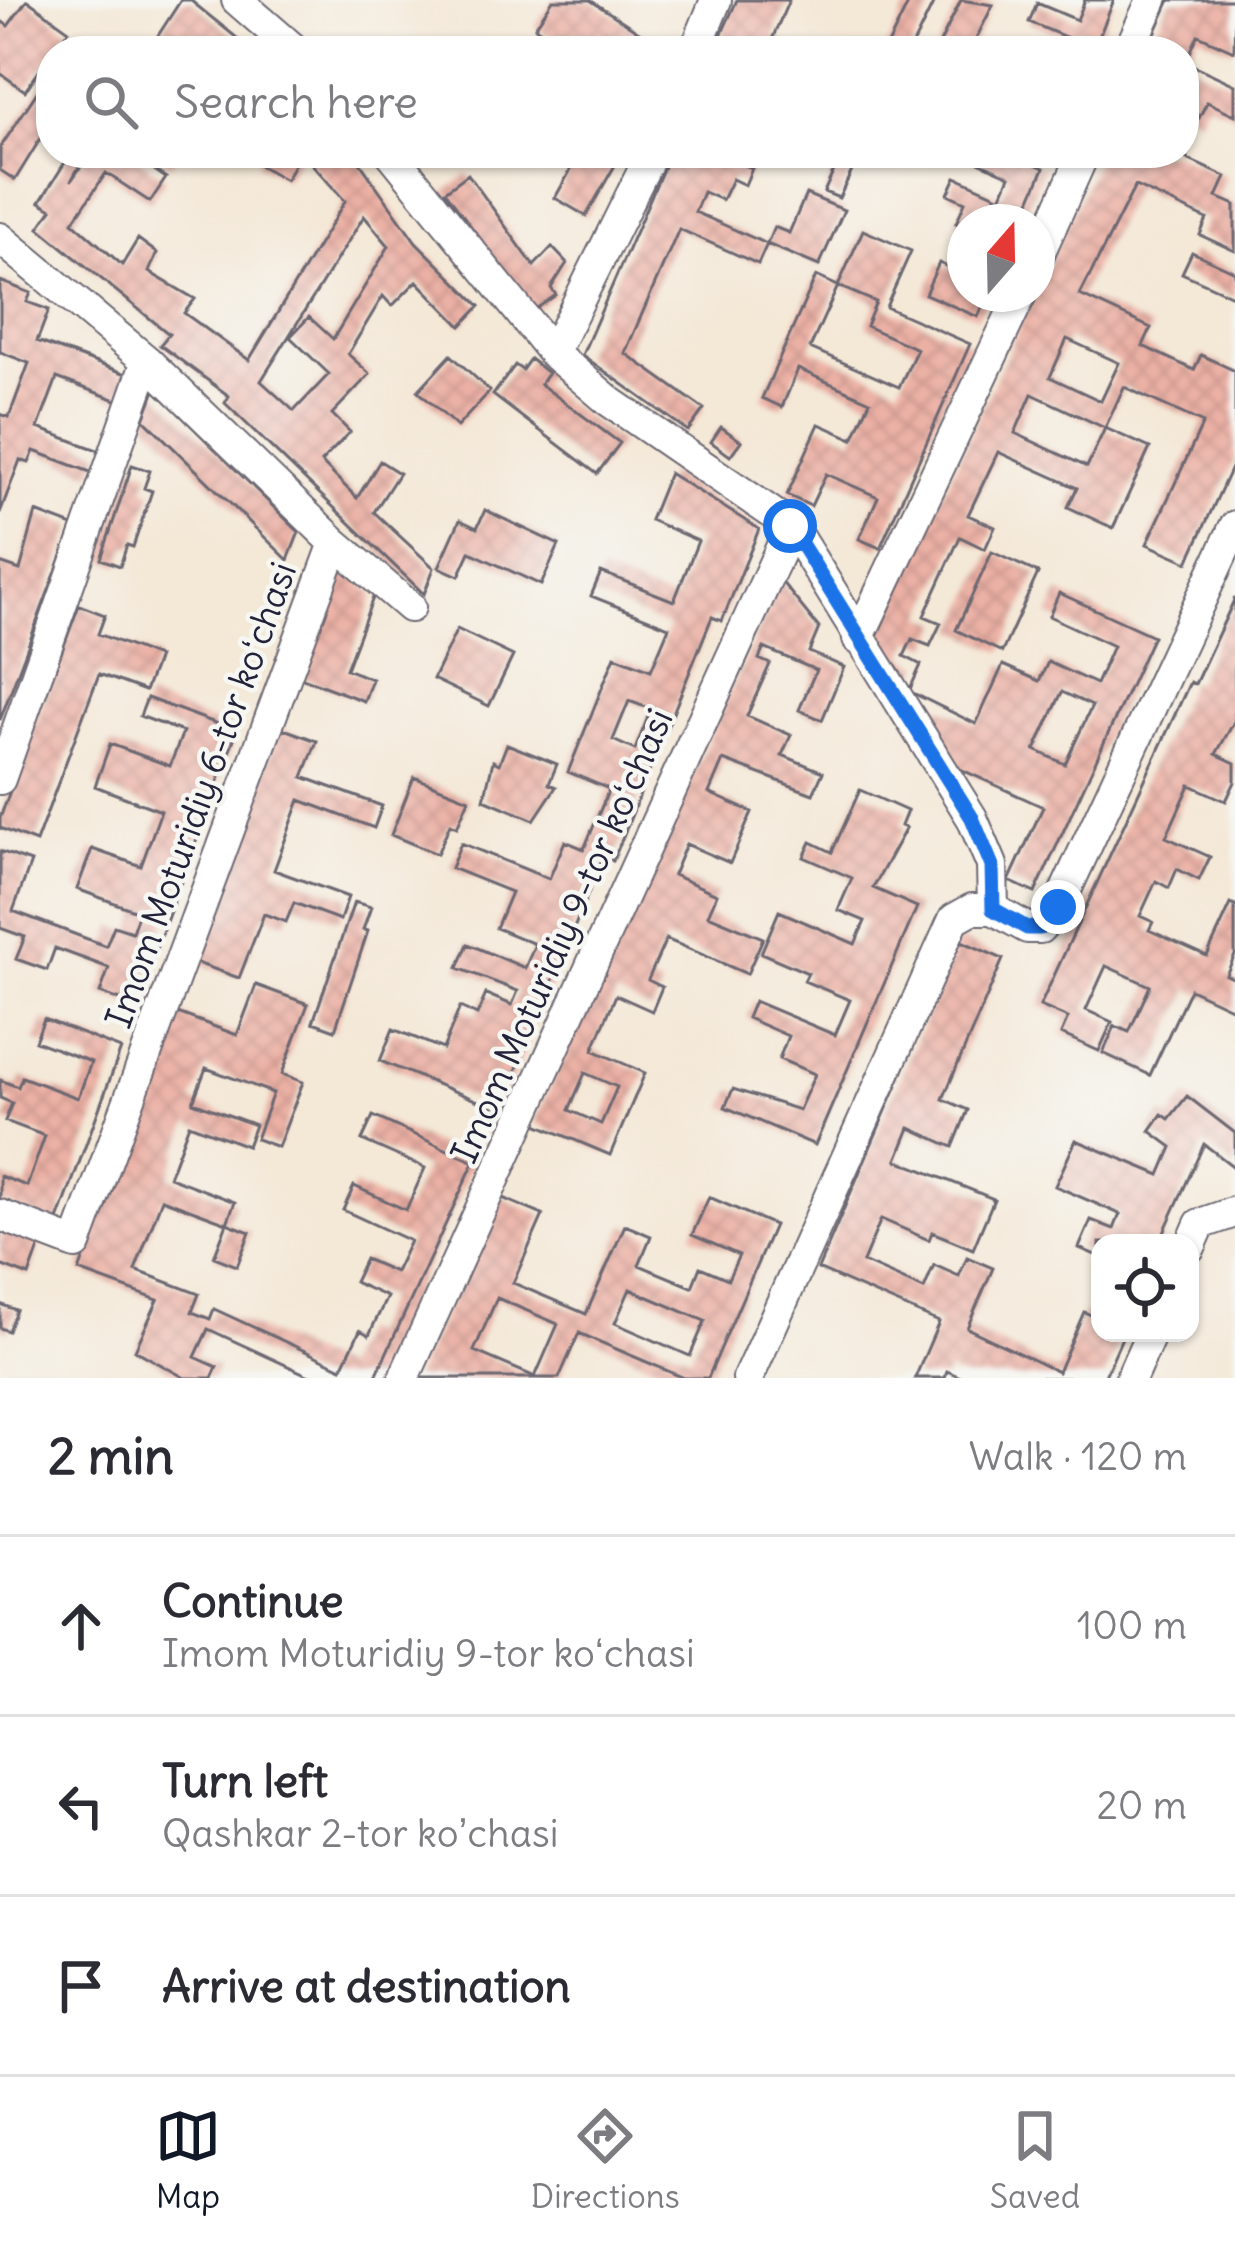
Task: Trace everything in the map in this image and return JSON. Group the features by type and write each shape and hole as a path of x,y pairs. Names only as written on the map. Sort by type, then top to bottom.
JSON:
{"street":[{"path":"237,0 279,36"},
{"path":"701,36 716,0"},
{"path":"1136,36 1152,0"},
{"path":"403,168 553,352 609,401 790,526 972,818 992,866 993,909"},
{"path":"553,352 645,168"},
{"path":"1055,218 1077,168"},
{"name":"Imom Moturidiy 6-tor koʻchasi","path":"0,238 147,362 335,543 76,1244 0,1215"},
{"path":"858,640 1013,312"},
{"path":"0,779 147,362"},
{"name":"Imom Moturidiy 9-tor koʻchasi","path":"404,1378 790,526"},
{"path":"748,1378 954,920 972,909 993,909 1027,928 1040,928 1058,907 1235,526"},
{"path":"335,543 410,607"},
{"path":"1196,1234 1200,1224 1235,1212"},
{"path":"1131,1378 1147,1342"}],"building":[{"path":"27,0 69,30 65,36 36,36 36,76 25,91 0,73 0,20 8,26"},
{"path":"181,0 190,0 234,36 158,36"},
{"path":"553,0 590,0 645,36 549,36 535,27"},
{"path":"737,0 789,0 773,36 721,36"},
{"path":"910,0 935,0 917,36 892,36"},
{"path":"961,0 993,5 978,36 943,36"},
{"path":"1085,0 1114,0 1099,36 1063,36 1029,22 1037,3 1077,20"},
{"path":"1170,0 1235,0 1234,51 1198,35 1154,36"},
{"path":"1199,68 1235,85 1235,115 1207,102 1199,118"},
{"path":"36,94 36,146 15,180 0,170 0,148"},
{"path":"1199,165 1226,177 1217,197 1235,205 1235,251 1200,235 1207,219 1135,186 1080,295 1151,328 1143,346 1194,370 1201,355 1235,371 1235,459 1188,562 1147,544 1203,423 1124,387 1105,428 1150,448 1113,528 1068,507 1077,488 998,452 968,515 995,527 985,549 960,537 924,616 941,623 930,646 912,639 904,656 921,665 909,691 976,724 1003,665 1039,681 1048,662 1096,684 1113,646 1049,616 1059,593 1153,636 1035,893 1009,881 1043,807 956,767 869,653 1027,312 1055,312 1055,250 1093,168","holes":["1067,339 1119,363 1101,401 1050,377","1032,394 1105,428 1087,467 1015,433","1062,692 1092,706 1065,764 1035,750"]},
{"path":"62,168 78,168 71,181 80,168 151,168 166,178 150,202 106,173 73,222 122,265 138,239 157,253 149,272 195,299 184,313 249,360 345,201 315,168 364,168 416,242 480,306 461,326 417,281 392,306 383,296 348,354 370,374 332,414 350,432 321,462 357,498 380,461 399,473 374,512 434,568 424,594 225,403 229,396 160,345 169,334 39,228 52,209 40,202","holes":["364,216 389,246 333,339 309,317 290,337 329,374 294,411 261,381"]},
{"path":"264,168 292,168 286,180"},
{"path":"572,168 613,168 586,216 555,198"},
{"path":"663,168 752,168 745,185 732,179 722,200 703,192 695,212 767,244 758,264 679,229 625,353 704,409 688,431 582,355"},
{"path":"835,168 853,168 839,198 824,192"},
{"path":"992,168 1044,168 1029,204 964,204 948,194 956,177 1001,197 1010,176"},
{"path":"468,174 534,266 552,247 567,263 551,288 556,295 533,311 445,191"},
{"path":"806,194 844,210 819,266 767,244 774,227 789,233"},
{"path":"863,230 911,251 886,307 970,344 880,548 859,539 878,497 826,474 811,506 787,495 819,424 853,439 870,401 798,369 782,407 762,398 816,276 838,286","holes":["838,286 876,302 866,326 917,349 899,387 810,348"]},
{"path":"1192,252 1235,272 1235,297 1182,273"},
{"path":"939,263 947,267 947,304 925,294"},
{"path":"0,281 31,293 27,302 49,310 37,341 129,375 119,401 57,378 38,428 100,451 93,473 34,451 29,463 20,460 0,513 0,414 9,417 29,363 0,352"},
{"path":"451,355 490,391 457,427 418,391"},
{"path":"530,359 548,373 540,384 620,443 597,474 493,395 515,365 522,370"},
{"path":"155,390 299,532 288,560 144,419"},
{"path":"721,427 741,441 730,456 711,442"},
{"path":"132,465 150,471 144,488 152,491 133,547 127,545 120,566 101,559"},
{"path":"669,473 759,529 722,621 712,617 613,861 603,857 500,1110 380,1061 393,1029 443,1049 460,1007 477,1015 486,994 512,1005 518,991 458,968 468,944 525,968 535,944 496,928 511,892 451,868 461,843 549,879 565,841 584,849 609,789 568,772 615,656 651,670 669,627 591,596 601,572 674,601 698,541 650,520","holes":["629,701 651,709 635,750 613,740"]},
{"path":"485,510 559,545 541,585 470,552 459,576 439,567 460,520 477,528"},
{"path":"36,512 73,526 0,720 0,563 20,570"},
{"path":"992,552 1038,573 1002,652 956,630"},
{"path":"339,563 374,595 346,669 372,679 364,701 297,676"},
{"path":"781,581 819,628 809,652 844,667 822,720 799,710 816,670 764,648 759,659 770,664 747,716 791,735 782,755 823,772 813,794 723,760 709,793 752,812 730,863 686,844 673,875 717,894 708,915 763,938 747,974 666,939 648,980 662,987 652,1011 616,995 593,1050 645,1073 610,1155 534,1123","holes":["585,1073 617,1087 601,1124 569,1110"]},
{"path":"1235,598 1235,720 1216,754 1235,763 1235,782 1226,801 1190,785 1166,837 1210,857 1199,880 1177,869 1169,888 1156,881 1140,916 1153,922 1149,930 1207,956 1231,904 1235,906 1235,955 1226,975 1235,979 1235,1010 1190,989 1150,1075 1103,1053 1115,1026 1129,1032 1150,986 1106,966 1086,1010 1112,1022 1099,1051 1061,1034 1068,1018 1040,1006 1190,682 1195,684"},
{"path":"79,605 105,615 98,634 158,657 145,691 99,674 36,842 0,828 0,818"},
{"path":"457,629 513,656 489,706 433,679"},
{"path":"147,698 237,731 135,1005 100,993 109,968 55,948 47,970 16,959 25,937 0,928 0,851 31,862 13,911 106,946 114,926 132,932 139,912 77,889 92,849 141,866 161,811 95,786 110,744 170,766 183,732 140,716"},
{"path":"281,728 317,741 303,777 382,806 374,828 300,800 274,870 348,897 340,920 294,903 286,922 264,914 239,978 194,962"},
{"path":"507,744 557,764 549,784 556,787 534,820 484,799 493,761 499,764"},
{"path":"414,777 469,799 457,827 450,824 437,854 391,835"},
{"path":"860,790 907,811 901,826 906,828 873,888 917,907 815,1145 725,1107 733,1089 799,1110 815,1074 779,1059 788,1036 747,1018 754,1001 835,1035 850,1000 804,981 808,973 761,953 779,911 855,944 865,921 838,910 852,878 804,857 811,842 832,852"},
{"path":"354,902 371,907 363,930 368,931 335,1030 313,1022"},
{"path":"959,940 1003,959 943,1099 968,1110 953,1147 910,1128 897,1160 994,1199 973,1249 932,1232 929,1240 881,1219 863,1262 924,1289 934,1265 959,1276 967,1257 993,1268 967,1328 1058,1372 1084,1312 1091,1315 1091,1342 1120,1342 1104,1378 963,1378 947,1371 945,1378 915,1378 939,1322 818,1269"},
{"path":"256,985 308,1004 282,1074 303,1082 278,1147 256,1139 273,1093 206,1068 193,1102 255,1125 247,1146 189,1124 169,1177 235,1202 227,1223 162,1199 135,1270 199,1294 192,1312 210,1319 214,1309 342,1368 360,1330 369,1335 387,1297 354,1282 365,1259 395,1272 410,1241 343,1210 354,1186 406,1210 425,1168 362,1140 373,1116 474,1162 375,1378 314,1378 208,1329 195,1357 217,1367 212,1378 185,1378 135,1350 158,1300 79,1271 175,1012 237,1035"},
{"path":"44,1019 121,1049 57,1223 0,1202 0,1176 27,1186 45,1136 5,1121 12,1103 0,1098 0,1080 18,1087 22,1077 78,1098 91,1062 35,1041"},
{"path":"1187,1096 1235,1133 1235,1168 1204,1144 1163,1234 1091,1234 1091,1253 1079,1248 1091,1220 1114,1229 1120,1214 1055,1186 1076,1140 1160,1175 1172,1147 1150,1131 1162,1114 1169,1119"},
{"path":"500,1197 543,1215 513,1283 586,1314 625,1225 651,1236 639,1265 692,1287 700,1267 728,1279 739,1255 692,1235 709,1197 774,1225 708,1378 684,1378 579,1333 559,1378 414,1378","holes":["630,1289 705,1321 690,1356 615,1323","497,1298 558,1324 535,1377 474,1351"]},
{"path":"227,1223 250,1232 237,1266 214,1257"},
{"path":"0,1228 41,1243 29,1276 0,1265"},
{"path":"0,1304 16,1310 8,1331 0,1328"}],"route":[{"path":"790,526 972,818 992,866 993,909 1027,928 1040,928 1058,907"}]}
